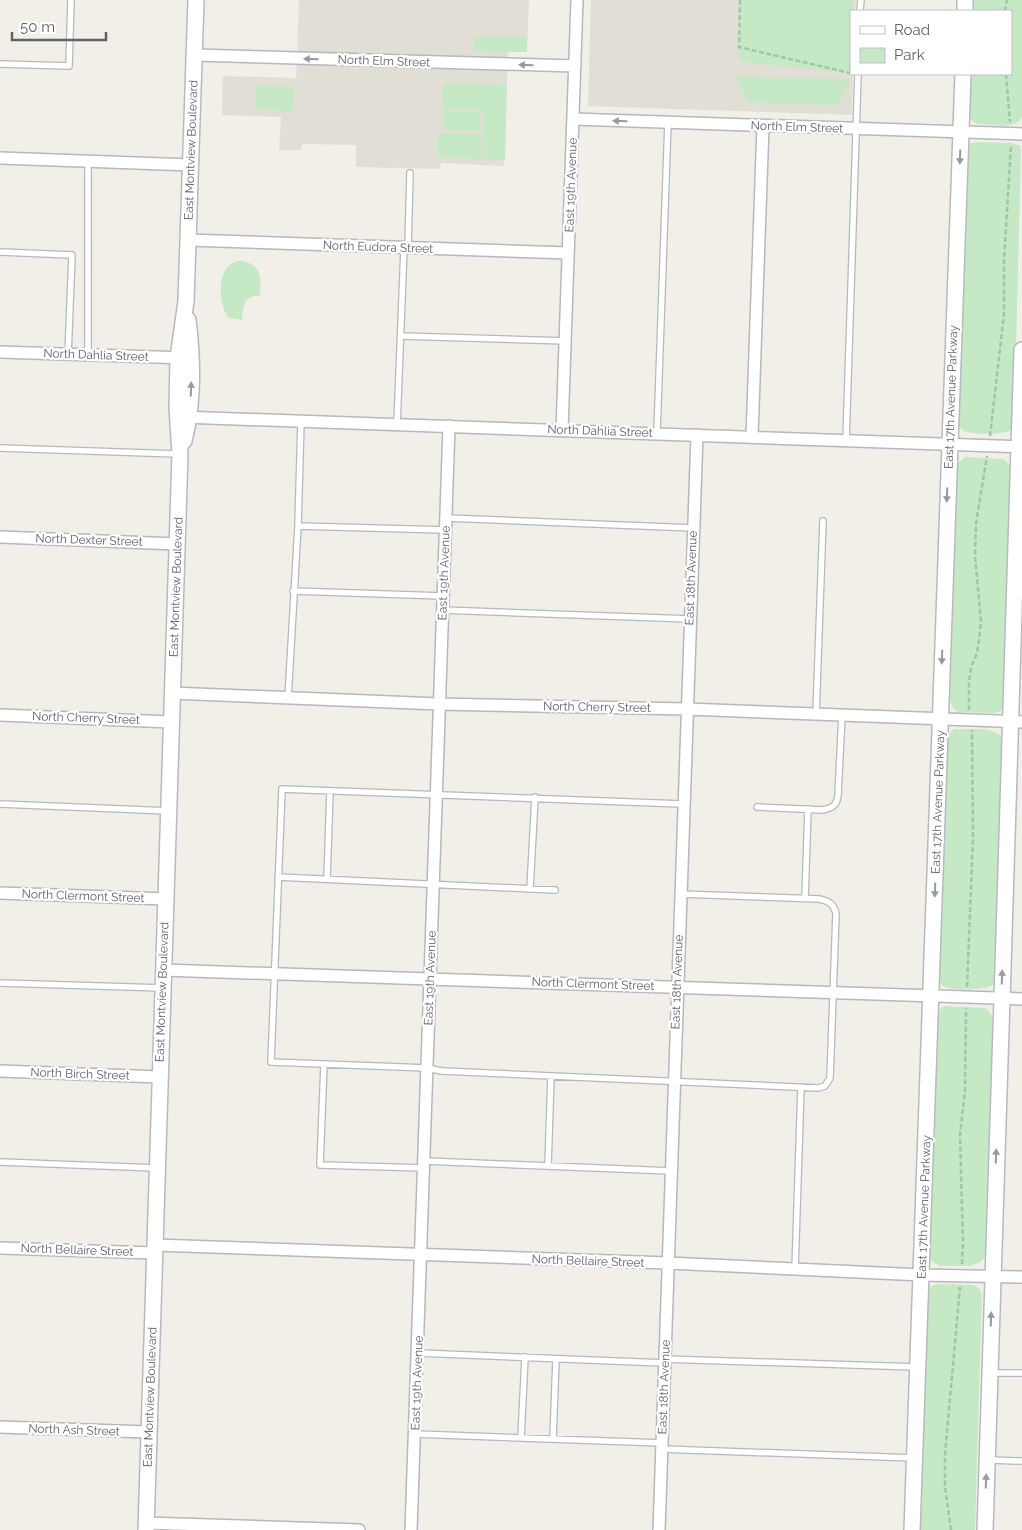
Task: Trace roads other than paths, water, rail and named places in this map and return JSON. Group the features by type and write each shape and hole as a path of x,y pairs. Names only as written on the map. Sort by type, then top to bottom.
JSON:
{"main road":[{"name":"East Montview Boulevard","path":"146,1527 180,454 184,417 196,0"},
{"name":"East 17th Avenue Parkway","path":"912,1530 963,75"},
{"path":"985,1530 1001,998 1017,722 1022,350"}],"street":[{"name":"East 19th Avenue","path":"562,430 577,0"},
{"name":"North Elm Street","path":"194,55 575,66"},
{"name":"North Elm Street","path":"573,119 1017,134"},
{"path":"752,436 763,126"},
{"path":"0,158 190,164"},
{"name":"North Eudora Street","path":"188,240 568,253"},
{"name":"North Dahlia Street","path":"0,352 185,358"},
{"name":"North Dahlia Street","path":"184,417 1021,447"},
{"name":"East 19th Avenue","path":"411,1530 448,426"},
{"name":"East 18th Avenue","path":"659,1530 697,435"},
{"name":"North Dexter Street","path":"0,537 177,544"},
{"name":"North Cherry Street","path":"172,693 439,704 687,709 1017,722"},
{"name":"North Cherry Street","path":"0,715 171,722"},
{"name":"North Clermont Street","path":"0,893 166,899"},
{"name":"North Clermont Street","path":"164,970 1022,999"},
{"name":"North Birch Street","path":"0,1071 160,1077"},
{"name":"North Bellaire Street","path":"0,1248 154,1249 668,1263 795,1270 1022,1277"},
{"name":"North Ash Street","path":"0,1427 148,1432"},
{"path":"146,1527 359,1530"}],"lane":[{"path":"0,64 69,66 71,0"},
{"path":"846,440 858,75"},
{"path":"657,433 668,122"},
{"path":"88,161 88,355"},
{"path":"397,425 410,172"},
{"path":"0,252 72,255 68,355"},
{"path":"401,336 566,341"},
{"path":"288,698 298,526 301,421"},
{"path":"0,448 180,454"},
{"path":"816,714 823,521"},
{"path":"298,526 445,524 693,528"},
{"path":"293,591 443,596"},
{"path":"442,610 690,619"},
{"path":"757,807 829,809 834,806 837,800 842,715"},
{"path":"680,894 805,898 826,900 835,907 830,1078 825,1086 822,1088 272,1062 282,790 684,804"},
{"path":"327,879 330,791"},
{"path":"530,889 535,798"},
{"path":"0,804 169,811"},
{"path":"805,898 808,809"},
{"path":"278,877 555,890"},
{"path":"0,982 163,988"},
{"path":"324,1064 320,1165 548,1166 671,1171"},
{"path":"548,1166 551,1076"},
{"path":"795,1270 801,1087"},
{"path":"0,1162 157,1168"},
{"path":"418,1353 664,1361 918,1366"},
{"path":"521,1438 524,1357"},
{"path":"553,1439 556,1358"},
{"path":"989,1373 1022,1373"},
{"path":"415,1434 553,1439 914,1458"},
{"path":"987,1460 1022,1461"}]}
